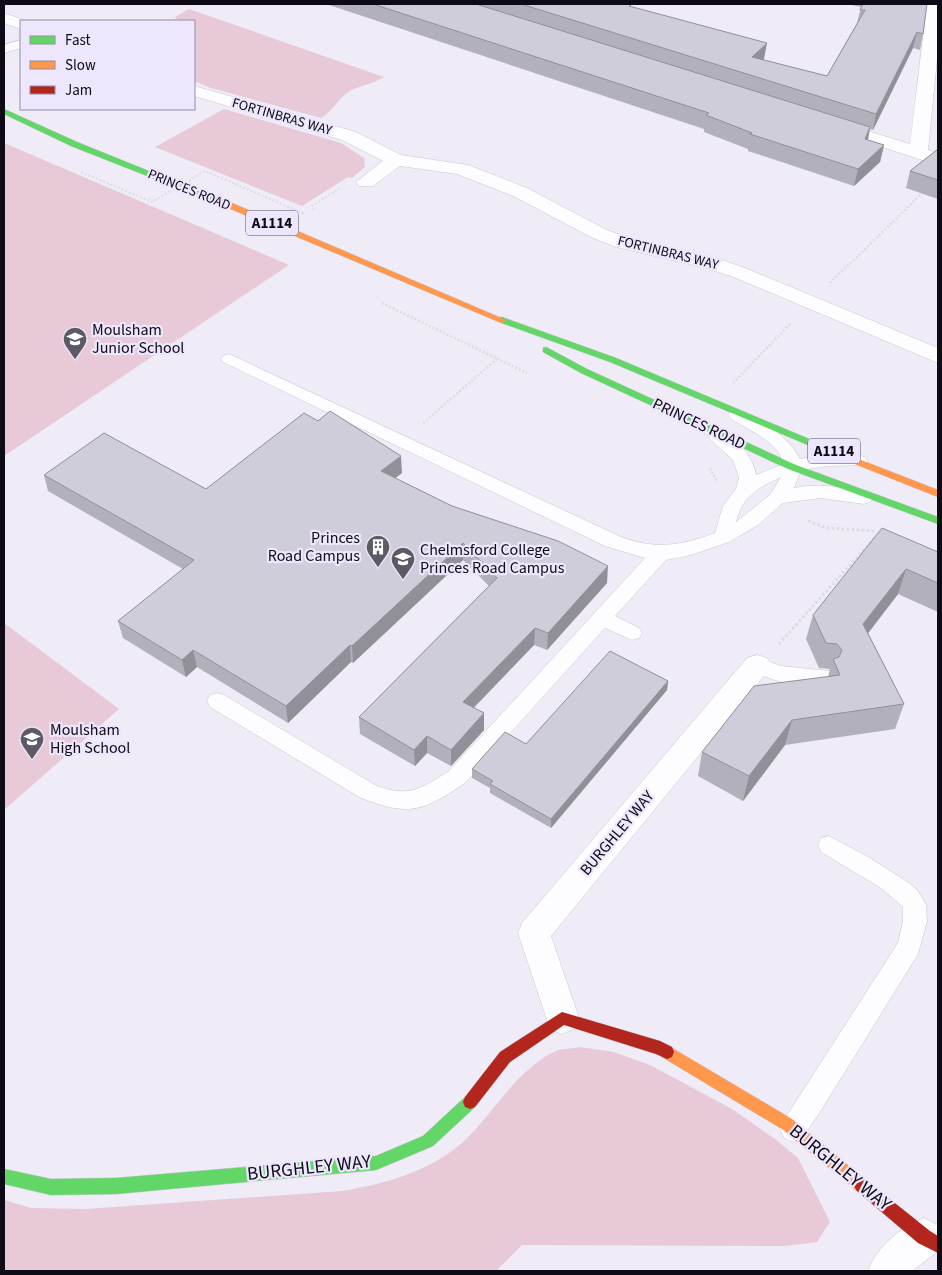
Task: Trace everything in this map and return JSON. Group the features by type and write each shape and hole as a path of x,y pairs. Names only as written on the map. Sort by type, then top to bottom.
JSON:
{"main road":[{"name":"PRINCES ROAD","path":"4,111 74,144 283,228 469,308 613,360 728,410 938,494"},
{"name":"PRINCES ROAD","path":"4,122 74,144"},
{"name":"PRINCES ROAD","path":"469,308 584,371 710,430 792,467 938,521"},
{"name":"BURGHLEY WAY","path":"4,1177 51,1187 116,1186 376,1163 428,1141 469,1104 505,1057 562,1018 660,1048 792,1129 931,1241"}],"street":[{"path":"918,152 935,4"},
{"path":"4,18 20,24"},
{"name":"FORTINBRAS WAY","path":"195,91 349,136 396,160 448,166 478,175 544,203 600,234 623,243 712,263 812,302 938,356"},
{"path":"815,120 938,159"},
{"path":"366,182 396,160"},
{"name":"BURGHLEY WAY","path":"562,1018 534,933 757,665"},
{"name":"BURGHLEY WAY","path":"887,1271 899,1257 931,1241"}],"lane":[{"path":"4,49 20,44"},
{"path":"229,359 612,541 641,551 676,552 708,544 760,516 778,498 789,480 792,467 789,454 776,442 728,410"},
{"path":"710,430 732,447 744,463 747,477 746,487"},
{"path":"724,536 732,504 746,487 773,473 813,460 859,461"},
{"path":"778,498 797,492 822,491 892,504"},
{"path":"217,702 369,792 402,801 417,800 431,794 457,777 661,553"},
{"path":"602,618 632,633"},
{"path":"757,665 774,674 795,677 823,676"},
{"path":"792,1129 811,1103 909,946 916,919 914,902 900,888 829,845"}],"path":[{"path":"81,172 152,202 205,171 305,214"},
{"path":"316,214 312,206 352,180 362,184 366,182"},
{"path":"729,387 925,189"},
{"path":"152,194 161,198"},
{"path":"375,299 532,376"},
{"path":"402,441 497,359"},
{"path":"710,467 716,482 721,484"},
{"path":"757,665 789,634 880,531 827,528 802,518"}],"shaded area":[{"path":"189,9 384,77 347,93 321,118 211,88 195,81 195,20 178,20 175,17"},
{"path":"224,109 341,143 364,158 365,167 352,178 348,177 302,206 155,147"},
{"name":"Moulsham Junior School","path":"4,143 289,265 4,456"},
{"name":"Moulsham High School","path":"4,623 119,709 4,810"},
{"path":"580,1047 614,1052 650,1065 732,1109 775,1139 798,1158 830,1222 817,1242 785,1246 522,1245 496,1271 4,1271 4,1200 31,1208 85,1209 342,1191 374,1185 421,1169 449,1153 473,1132 516,1082 540,1060 563,1049"}],"building":[{"path":"373,4 476,4 870,127 865,139 884,145 858,169 750,134 752,133 706,115 709,113"},
{"path":"521,4 631,5 629,6 767,43 752,57 827,76 865,10 860,10 863,4 927,4 923,34 917,32 876,114"},
{"path":"938,149 938,180 910,171"},
{"name":"Princes Road Campus","path":"330,411 401,456 381,471 452,506 558,541 608,566 548,633 535,628 463,702 484,713 451,750 427,736 414,750 359,717 497,578 463,543 352,646 350,645 286,706 193,650 182,660 118,621 194,560 44,475 104,433 206,489 304,413 318,421"},
{"path":"882,528 938,552 938,583 906,569 863,624 904,704 792,720 749,776 702,752 754,686 840,675 833,659 839,657 842,650 837,644 826,643 813,615"},
{"path":"610,651 668,681 551,819 490,784 493,781 472,769 505,732 526,744"}],"traffic: fast":[{"path":"4,111 74,144 229,205"},
{"path":"502,320 613,360 830,451"},
{"path":"546,350 584,371 792,467 938,521"},
{"path":"4,1177 51,1187 116,1186 376,1163 428,1141 470,1102"}],"traffic: slow":[{"path":"229,205 502,320"},
{"path":"830,451 938,494"},
{"path":"667,1052 787,1124 862,1186"}],"traffic: jam":[{"path":"470,1102 505,1057 562,1018 660,1048 667,1052"},
{"path":"862,1186 924,1237 938,1245"}],"place":[{"name":"Moulsham Junior School","path":"75,360"},
{"name":"Princes Road Campus","path":"378,568"},
{"name":"Chelmsford College Princes Road Campus","path":"403,580"},
{"name":"Moulsham High School","path":"32,760"}]}
